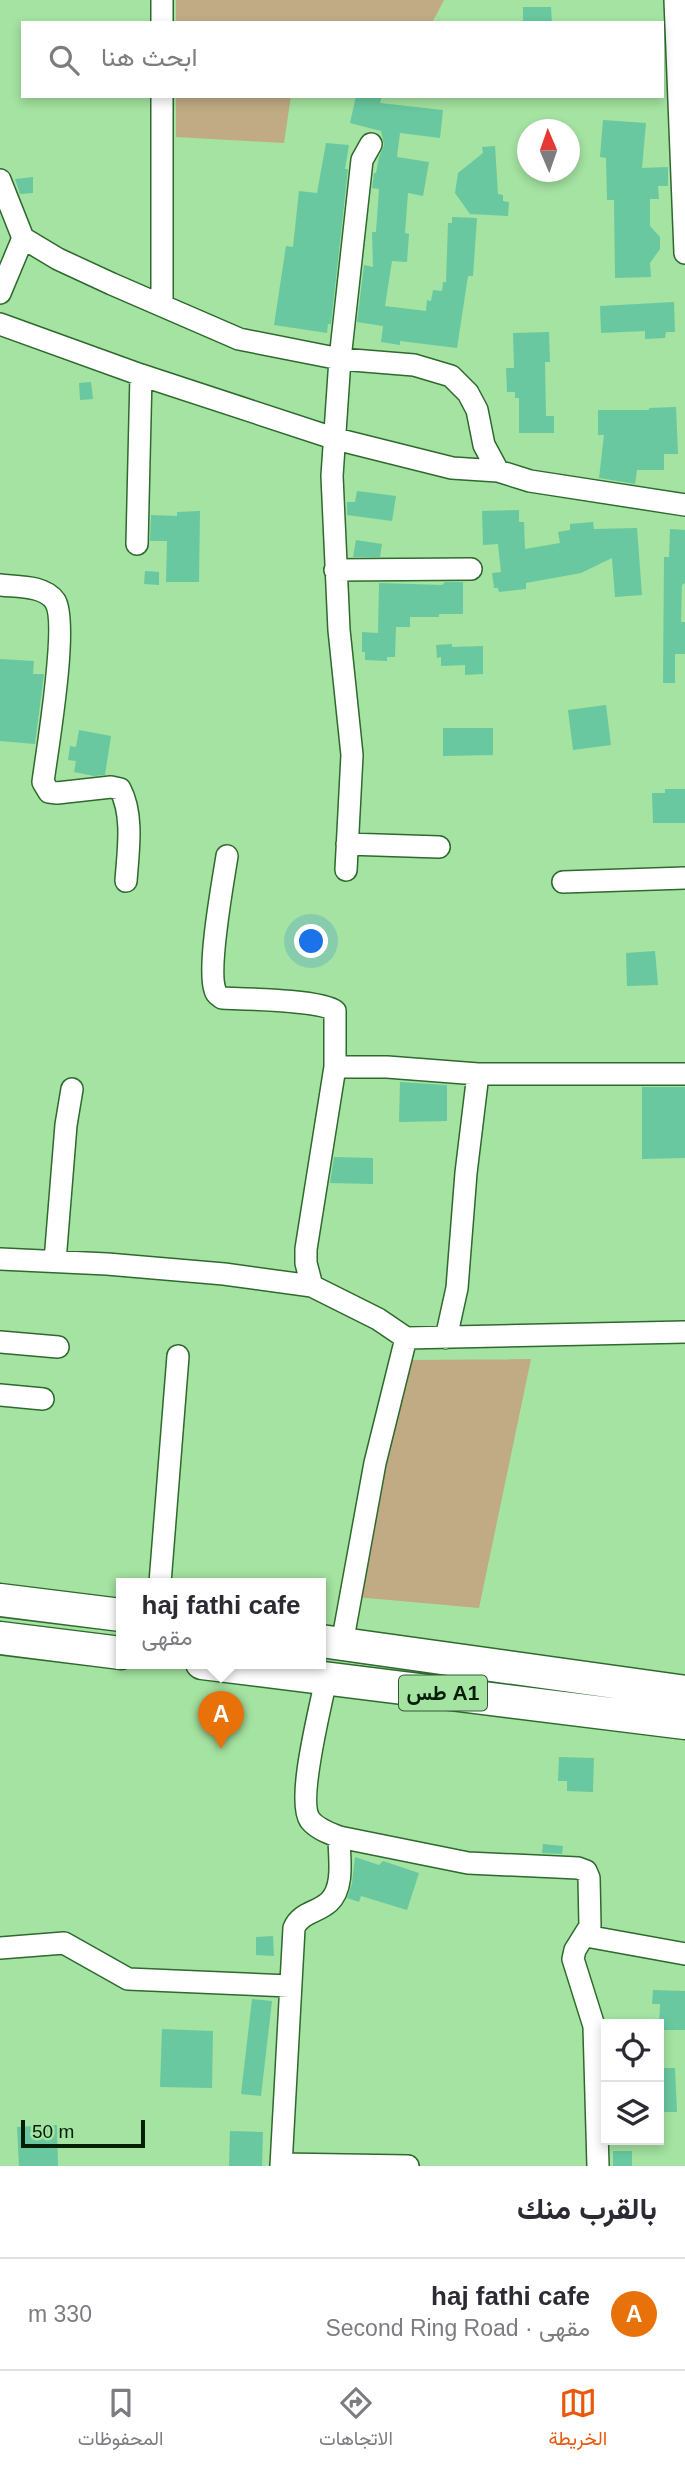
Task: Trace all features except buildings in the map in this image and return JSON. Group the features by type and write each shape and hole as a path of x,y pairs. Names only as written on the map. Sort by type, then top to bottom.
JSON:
{"highway":[{"path":"0,1600 116,1614"},
{"path":"0,1637 116,1652"},
{"name":"طس A1","path":"331,1643 685,1692"},
{"name":"طس A1","path":"248,1669 685,1723"}],"street":[{"path":"162,0 162,21"},
{"path":"676,0 685,253"},
{"path":"162,98 162,304"},
{"path":"346,870 352,755 339,630 332,476 340,359 362,160 371,144"},
{"path":"0,180 23,238 58,259 239,339 340,359 414,365 451,376 468,393 477,410 484,445 498,471"},
{"path":"0,293 23,238"},
{"path":"0,324 141,375 336,439 452,468 498,471 530,481 685,505"},
{"path":"137,544 141,375"},
{"path":"335,570 471,569"},
{"path":"0,585 37,589 56,602 59,616 59,659 43,782 49,792 57,793 120,789 128,818 126,881"},
{"path":"348,844 439,847"},
{"path":"228,856 213,963 215,991 222,998 332,1008 336,1015 335,1068 306,1249 306,1263 312,1286"},
{"path":"563,882 685,878"},
{"path":"335,1068 387,1067 478,1074 685,1074"},
{"path":"446,1338 457,1288 466,1173 478,1074"},
{"path":"55,1261 66,1125 72,1089"},
{"path":"0,1259 198,1272 312,1286 378,1319 406,1338 685,1332"},
{"path":"331,1643 406,1338"},
{"path":"0,1342 58,1347"},
{"path":"160,1578 178,1356"},
{"path":"0,1395 43,1399"},
{"path":"326,1679 304,1797 311,1821 323,1831 339,1838 468,1863 578,1868 586,1871 589,1878 590,1926 575,1950 573,1959 594,2026 598,2166"},
{"path":"339,1838 340,1871 334,1894 329,1902 302,1916 294,1928 281,2165 408,2166"},
{"path":"586,1936 685,1954"},
{"path":"0,1948 64,1943 128,1979 290,1986"}],"shaded area":[{"path":"176,0 444,0 433,21 176,21"},
{"path":"176,98 291,98 284,143 176,137"},
{"path":"531,1359 479,1608 356,1597 402,1366 410,1360"}],"place":[{"name":"haj fathi cafe","path":"221,1749"}]}
